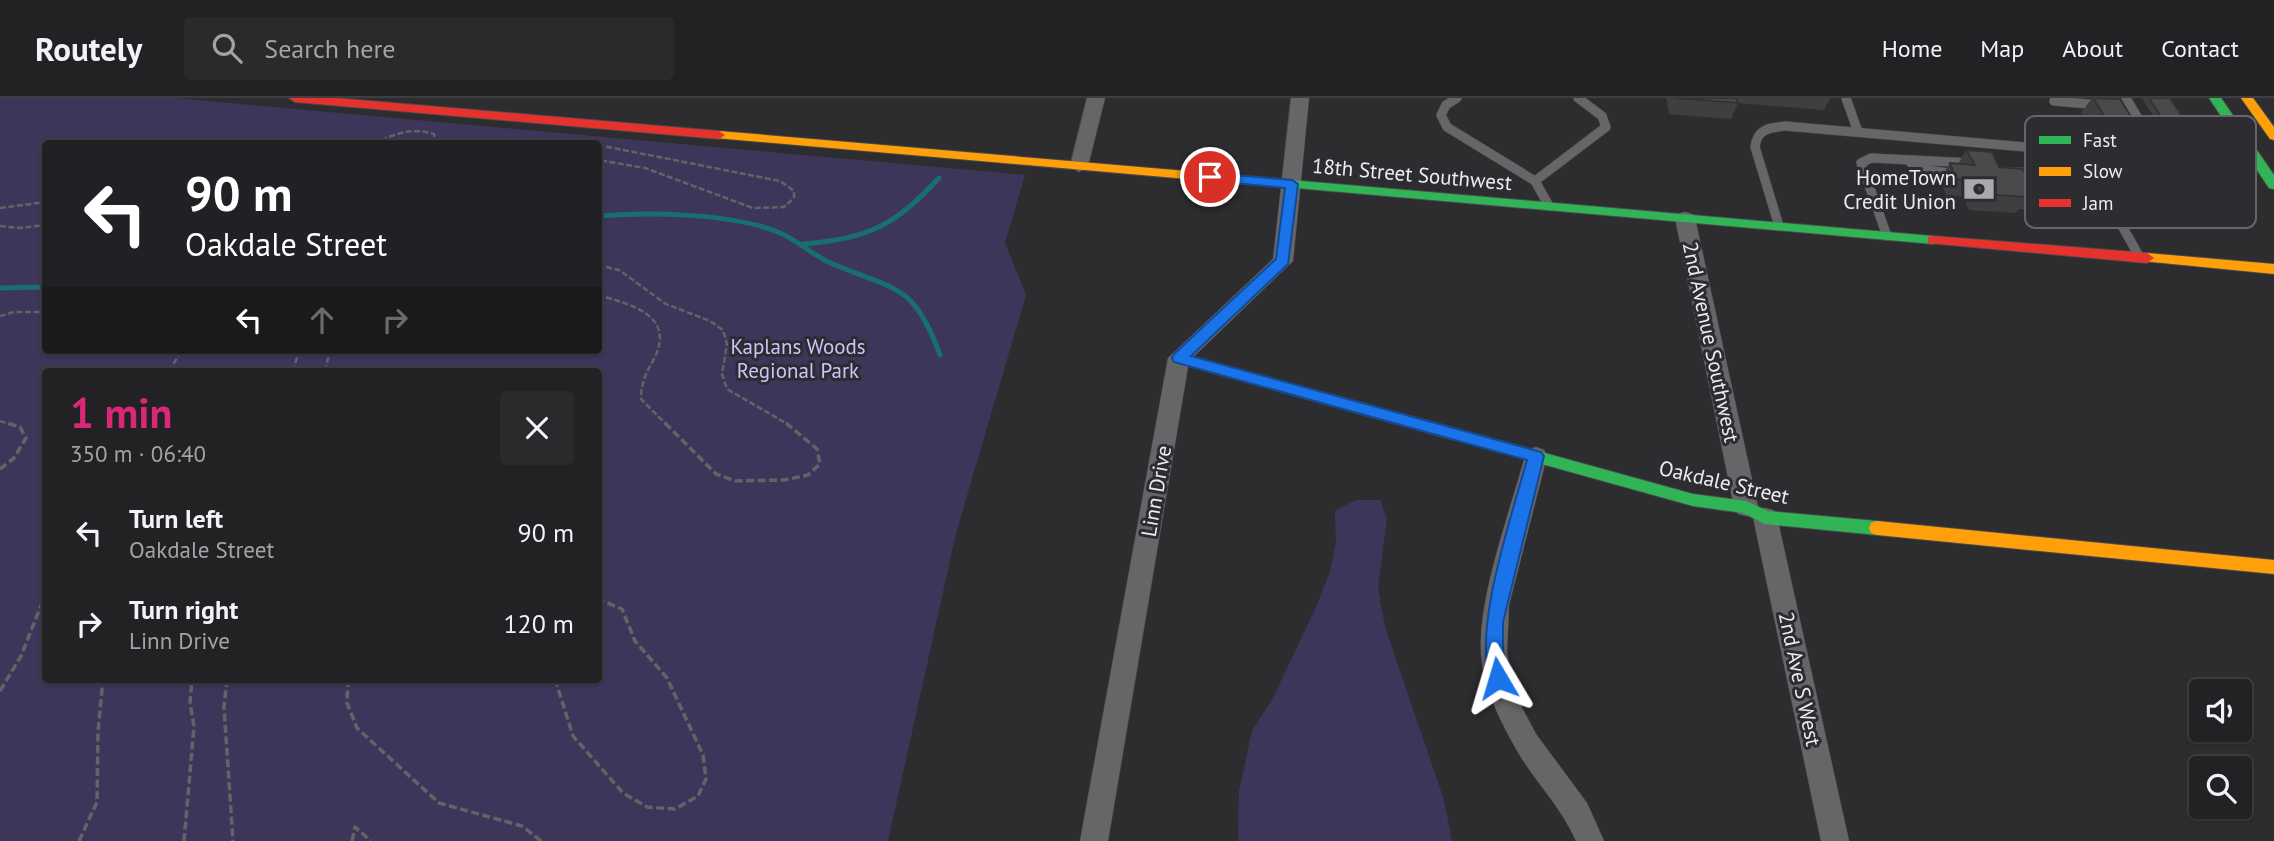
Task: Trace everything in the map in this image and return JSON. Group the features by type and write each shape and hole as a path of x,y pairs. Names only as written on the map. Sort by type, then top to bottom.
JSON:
{"street":[{"name":"18th Street Southwest","path":"295,98 2274,269"},
{"path":"1079,166 1096,98"},
{"path":"1179,358 1283,261 1300,98"},
{"path":"2215,98 2227,116"},
{"path":"2247,98 2274,136"},
{"path":"2256,158 2274,185"},
{"name":"2nd Avenue Southwest","path":"1685,218 1756,512"},
{"name":"Oakdale Street","path":"1179,358 1693,500 1756,512 2274,567"},
{"name":"Linn Drive","path":"1094,841 1179,358"},
{"path":"1536,456 1497,605 1494,652 1498,678 1509,710 1527,743 1577,812 1590,841"},
{"name":"2nd Ave S West","path":"1756,512 1835,841"}],"lane":[{"path":"1457,98 1446,105 1441,115 1447,127 1535,181 1549,206"},
{"path":"1535,181 1606,127 1602,116 1578,98"},
{"path":"1846,98 1858,132"},
{"path":"2126,98 2137,116"},
{"path":"2054,101 2106,105"},
{"path":"2119,106 2132,107"},
{"path":"1779,226 1755,147 1758,132 1786,126 2025,147"},
{"path":"1887,236 1861,163 1871,158 1978,164"},
{"path":"1900,159 1934,171 1961,175"},
{"path":"2004,172 2025,173"},
{"path":"2123,228 2140,258"}],"path":[{"path":"384,140 408,130 426,131 433,134 435,140"},
{"path":"602,146 780,181 794,191 794,198 783,207 753,208 645,168 602,161"},
{"path":"0,208 42,203"},
{"path":"0,226 19,228 42,225"},
{"path":"602,266 619,270 666,304 710,321 723,330 727,344 722,374 727,388 788,424 817,449 820,464 808,475 784,480 735,481 716,474 641,399 640,382 659,347 661,331 656,321 640,309 602,296"},
{"path":"0,316 14,312 42,312"},
{"path":"0,422 20,427 26,438 14,457 0,469"},
{"path":"556,683 573,736 623,793 647,807 675,809 698,796 706,779 703,755 667,678 635,641 622,609 602,600"},
{"path":"0,691 13,674 29,642 42,605"},
{"path":"79,841 94,815 100,792 98,741 103,683"},
{"path":"184,841 194,726 190,703 192,683"},
{"path":"226,683 223,707 233,841"},
{"path":"348,683 347,703 357,728 439,803 522,827 541,841"},
{"path":"352,841 355,827 371,841"}],"green space":[{"name":"Kaplans Woods Regional Park","path":"0,98 174,98 1025,175 1005,243 1026,295 956,533 888,841 0,841"},
{"path":"1356,500 1380,500 1387,518 1378,589 1385,627 1444,800 1452,841 1238,841 1239,791 1252,731 1273,698 1330,572 1336,541 1335,511"}],"building":[{"path":"1675,98 1736,98 1738,103"},
{"path":"2093,98 2120,99 2131,116 2104,116"},
{"path":"2149,98 2170,98 2182,116 2161,116"},
{"path":"1966,150 1992,152 1999,167 2023,169 2025,197 1980,194 1973,181 1956,179 1950,163 1975,165"}],"waterway":[{"path":"804,244 847,238 879,227 908,208 939,178"},
{"path":"602,216 689,215 737,221 778,232 826,261 900,293 921,314 940,355"},
{"path":"0,288 42,287"}],"traffic: fast":[{"path":"2215,98 2227,116"},
{"path":"2256,158 2274,185"},
{"path":"1245,180 1933,240"},
{"path":"1454,434 1693,500 1746,507 1765,517 1877,528"}],"traffic: slow":[{"path":"2247,98 2274,136"},
{"path":"719,135 1245,180"},
{"path":"2147,258 2274,269"},
{"path":"1179,358 1454,434"},
{"path":"1877,528 2274,567"}],"traffic: jam":[{"path":"295,98 719,135"},
{"path":"1933,240 2147,258"}],"place":[{"name":"HomeTown Credit Union","path":"1979,189"}],"route":[{"path":"1210,177 1292,184 1283,261 1179,358 1536,456 1494,622 1494,652 1498,678"}]}
